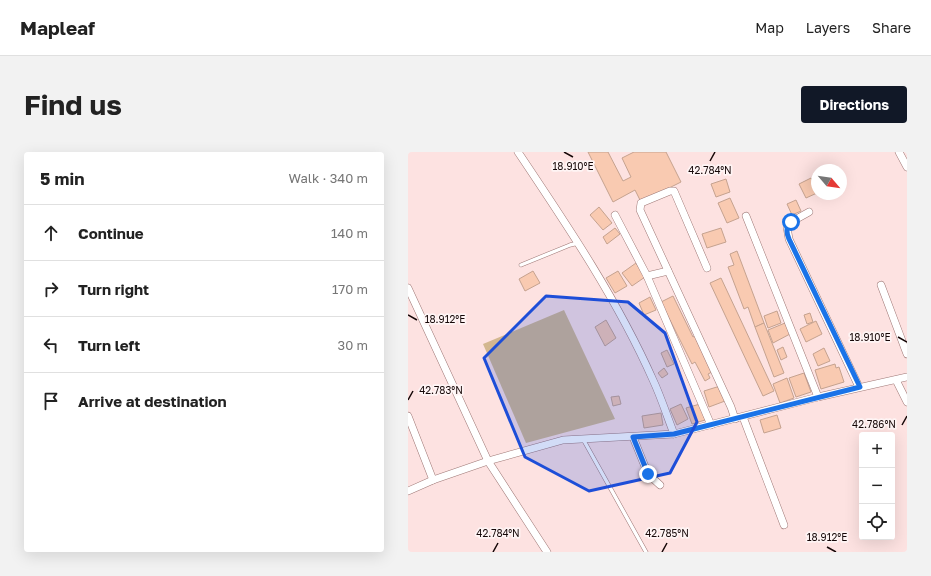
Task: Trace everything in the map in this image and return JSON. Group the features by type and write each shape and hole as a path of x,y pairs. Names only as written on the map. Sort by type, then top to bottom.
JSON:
{"street":[{"path":"518,152 578,243 617,310 653,380 674,434"},
{"path":"898,152 907,167"},
{"path":"707,268 676,194 670,190 641,203 640,210 732,407 735,419"},
{"path":"809,212 791,222 787,227 789,239 860,387"},
{"path":"615,215 647,276 711,425"},
{"path":"746,216 818,397"},
{"path":"647,276 668,271"},
{"path":"880,285 907,354"},
{"path":"408,288 488,461 547,552"},
{"path":"408,491 433,480 488,461 562,440 674,434 818,397 907,377"},
{"path":"896,380 907,402"},
{"path":"408,416 433,480"},
{"path":"743,416 784,525"},
{"path":"633,437 648,474 660,485"}],"lane":[{"path":"521,266 578,243"},
{"path":"582,438 646,552"}],"highlighted area":[{"path":"546,296 628,302 665,333 697,422 670,473 589,491 525,457 484,358"}],"shaded area":[{"path":"564,310 615,419 526,443 483,344"}],"building":[{"path":"588,152 608,152 623,181 631,177 622,158 634,152 666,152 681,182 641,202 635,190 613,202"},
{"path":"811,178 811,196 806,198 799,184"},
{"path":"726,179 730,192 716,197 711,184"},
{"path":"730,198 739,218 727,223 718,203"},
{"path":"796,200 801,211 792,215 787,204"},
{"path":"599,207 612,223 603,230 590,215"},
{"path":"615,228 620,234 607,244 603,237"},
{"path":"721,228 726,242 707,248 702,234"},
{"path":"737,251 764,323 755,327 748,307 744,309 728,267 734,265 730,254"},
{"path":"636,263 645,277 632,286 622,273"},
{"path":"533,271 540,283 525,291 519,279"},
{"path":"618,271 627,286 615,293 606,278"},
{"path":"721,278 774,391 763,396 710,283"},
{"path":"673,296 693,337 696,335 714,371 708,374 710,378 705,381 695,362 692,364 661,302"},
{"path":"650,297 656,310 644,315 639,303"},
{"path":"777,311 781,323 768,328 764,316"},
{"path":"810,313 813,322 807,324 804,315"},
{"path":"606,320 616,338 605,346 595,327"},
{"path":"816,321 822,334 806,342 800,329"},
{"path":"764,323 784,373 774,377 755,327"},
{"path":"785,323 790,334 773,343 768,330"},
{"path":"783,347 787,357 781,360 777,350"},
{"path":"824,348 830,361 818,366 813,354"},
{"path":"667,350 674,364 667,367 661,353"},
{"path":"835,364 836,368 839,367 844,382 821,389 815,370"},
{"path":"664,368 668,374 662,378 658,373"},
{"path":"804,373 811,392 796,397 789,378"},
{"path":"787,378 794,398 780,403 773,384"},
{"path":"720,386 725,401 709,407 704,391"},
{"path":"619,396 621,404 613,406 611,397"},
{"path":"681,404 688,419 677,425 670,409"},
{"path":"700,404 705,420 692,424 686,408"},
{"path":"661,413 663,425 644,428 642,416"},
{"path":"777,415 781,428 764,433 760,420"}],"route":[{"path":"648,474 633,437 674,434 860,387 786,232 787,227 791,222"}]}
